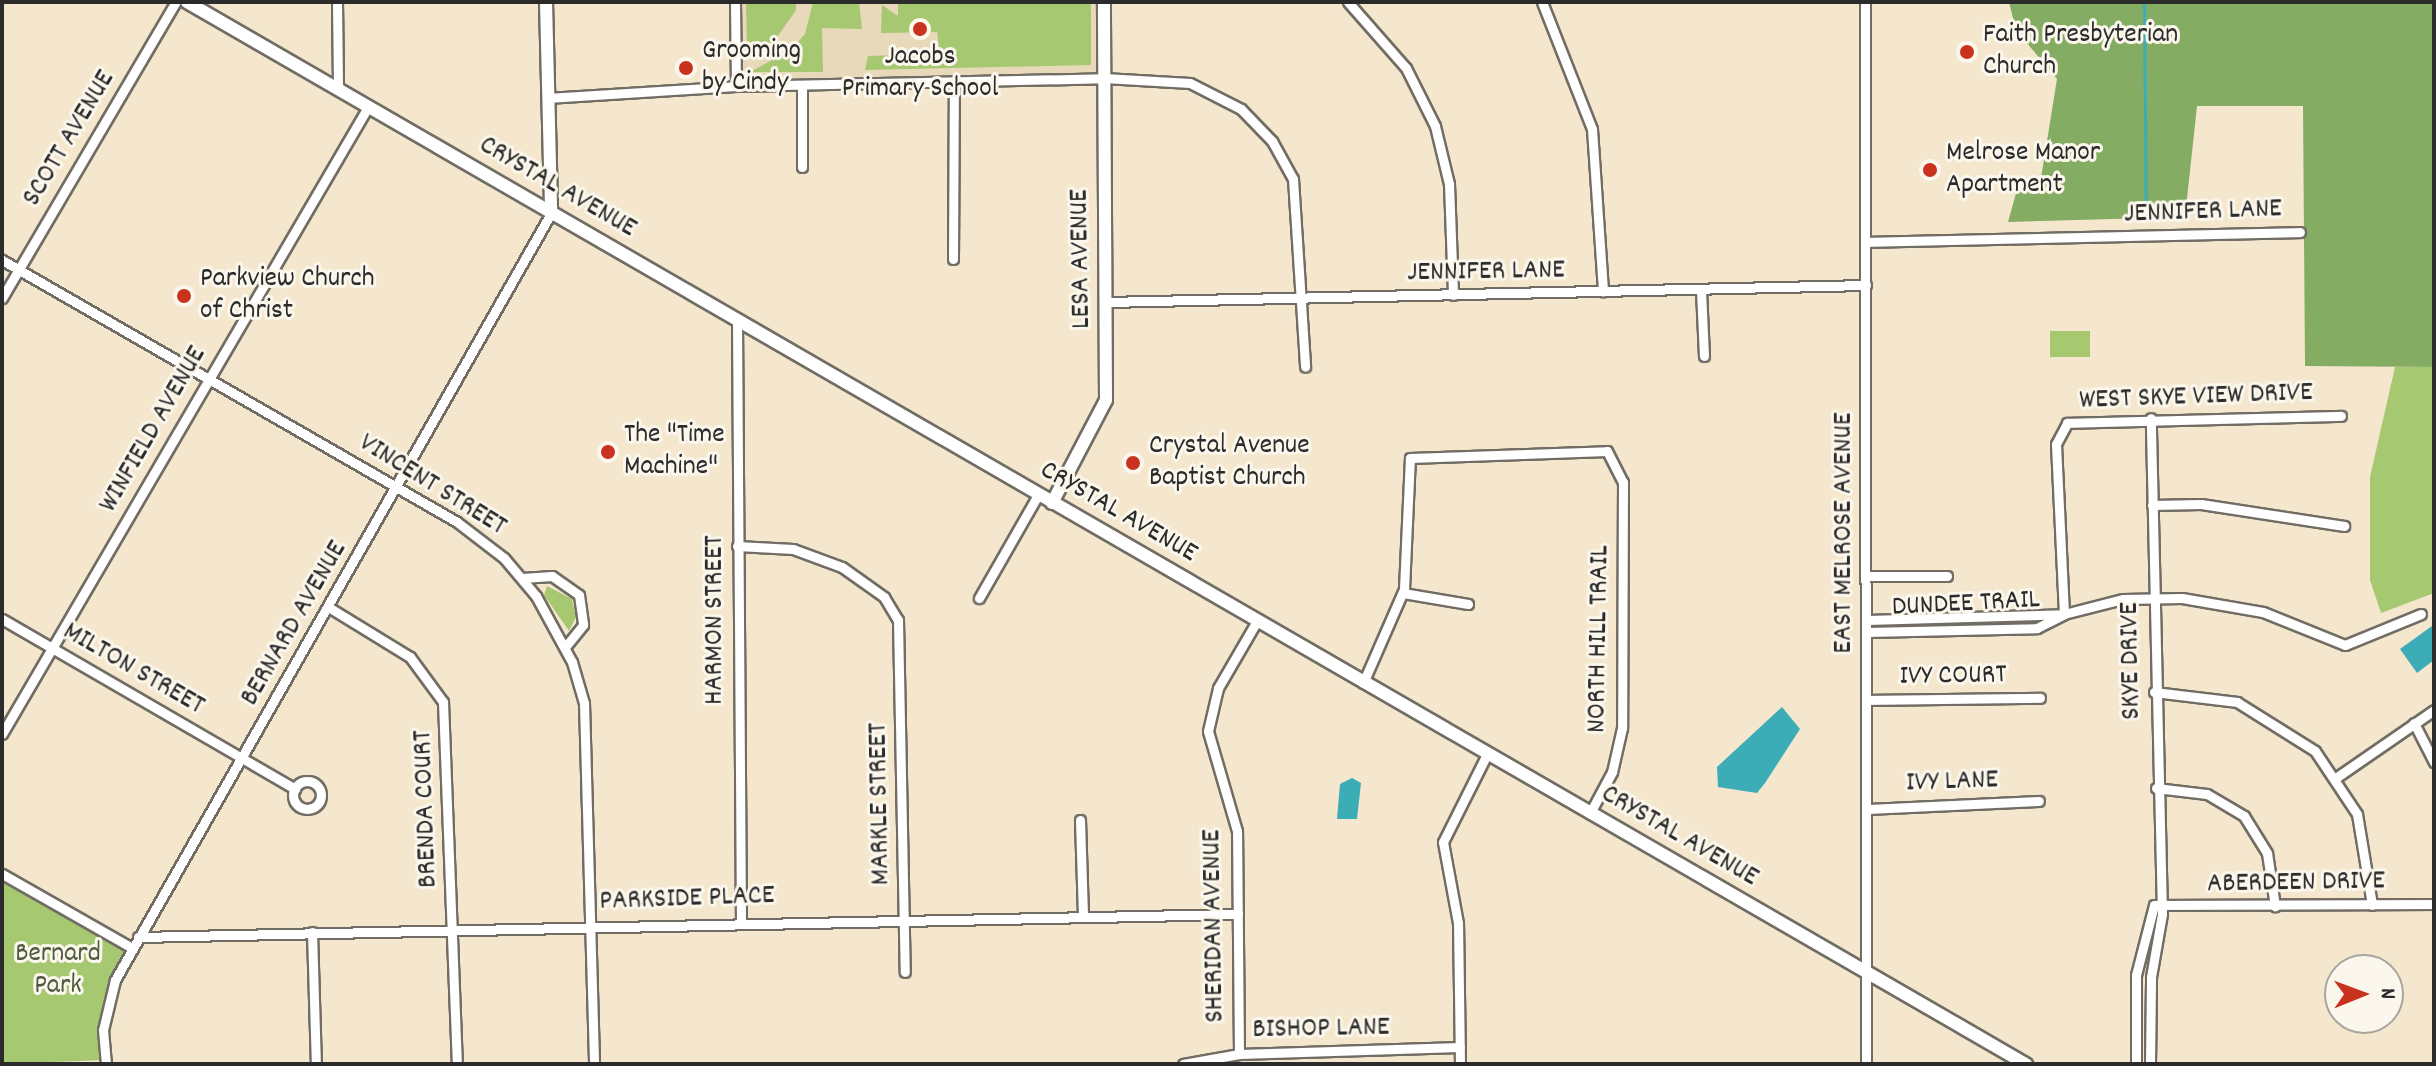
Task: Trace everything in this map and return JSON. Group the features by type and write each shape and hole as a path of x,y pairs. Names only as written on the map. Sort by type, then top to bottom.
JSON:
{"street":[{"name":"SCOTT AVENUE","path":"2,298 176,2"},
{"name":"CRYSTAL AVENUE","path":"187,2 2026,1064"},
{"path":"337,2 338,90"},
{"path":"546,2 551,213"},
{"path":"735,2 736,86"},
{"name":"LESA AVENUE","path":"1052,503 1104,407 1104,2"},
{"path":"1348,2 1406,68 1435,126 1449,184 1453,295"},
{"path":"1542,2 1592,129 1603,292"},
{"name":"EAST MELROSE AVENUE","path":"1865,2 1866,1064"},
{"path":"547,98 736,86 1104,78 1190,83 1229,101 1263,130 1297,189 1305,367"},
{"path":"953,259 954,82"},
{"path":"802,85 802,167"},
{"name":"WINFIELD AVENUE","path":"2,734 368,107"},
{"name":"BERNARD AVENUE","path":"106,1064 106,1008 132,948 330,608 551,213"},
{"name":"JENNIFER LANE","path":"1866,242 2300,232"},
{"name":"VINCENT STREET","path":"2,260 398,487 475,535 522,578 565,647 587,734 594,1064"},
{"name":"JENNIFER LANE","path":"1106,302 1866,285"},
{"path":"1701,290 1704,356"},
{"name":"HARMON STREET","path":"737,320 741,920"},
{"name":"WEST SKYE VIEW DRIVE","path":"2064,614 2057,435 2075,420 2341,416"},
{"name":"SKYE DRIVE","path":"2150,1064 2150,1011 2159,903 2151,418"},
{"name":"NORTH HILL TRAIL","path":"1403,593 1410,458 1586,448 1618,459 1624,519 1622,728 1612,772 1590,813"},
{"path":"979,598 1038,495"},
{"path":"2152,505 2201,504 2344,526"},
{"name":"MARKLE STREET","path":"737,546 793,549 842,567 884,597 902,636 905,972"},
{"path":"522,578 552,576 579,595 583,625 565,647"},
{"path":"1867,576 1947,576"},
{"path":"1363,683 1403,593 1468,604"},
{"name":"DUNDEE TRAIL","path":"1867,620 2064,614 2153,598 2234,604 2345,645 2421,614"},
{"name":"BRENDA COURT","path":"330,608 410,657 443,702 457,1064"},
{"name":"DUNDEE TRAIL","path":"1867,632 2037,628 2064,614"},
{"name":"MILTON STREET","path":"2,619 295,789"},
{"name":"SHERIDAN AVENUE","path":"1239,1054 1238,914 1233,809 1208,731 1218,688 1257,621"},
{"path":"2154,692 2207,694 2252,708 2292,731 2337,777 2366,843 2372,905"},
{"name":"IVY COURT","path":"1867,700 2040,698"},
{"path":"2337,777 2434,710"},
{"path":"2414,723 2434,762"},
{"path":"1460,1064 1458,923 1443,842 1487,754"},
{"path":"2156,788 2207,794 2244,816 2267,853 2275,906"},
{"name":"IVY LANE","path":"1867,809 2039,801"},
{"path":"1080,820 1083,916"},
{"path":"2,874 132,948"},
{"name":"SKYE DRIVE","path":"2136,1064 2135,1003 2144,930 2159,903"},
{"name":"ABERDEEN DRIVE","path":"2159,903 2275,906 2434,904"},
{"name":"PARKSIDE PLACE","path":"138,937 741,920 1238,914"},
{"path":"312,932 316,1064"},
{"path":"2135,1003 2150,1011"},
{"name":"BISHOP LANE","path":"1183,1064 1239,1054 1460,1047"}],"shaded area":[{"name":"Jacobs Primary School","path":"735,2 1104,2 1104,86 735,86"}],"green space":[{"path":"746,2 796,2 796,10 773,43 747,48"},
{"path":"813,2 859,2 862,29 822,28 823,72 750,72 791,50 805,34"},
{"path":"898,2 1091,2 1091,65 865,70 868,56 940,54 937,32 881,33 882,5 898,16"},
{"path":"2009,2 2434,2 2434,367 2305,366 2303,106 2197,106 2185,217 2008,222 2020,179 2041,178 2057,79 2016,30"},
{"path":"2050,331 2090,331 2090,357 2050,357"},
{"path":"2395,367 2434,367 2434,593 2381,613 2370,580 2370,477"},
{"path":"547,586 572,599 576,617 569,631 544,595"},
{"name":"Bernard Park","path":"2,873 132,948 110,994 105,1060 2,1064"}],"water":[{"path":"2432,626 2434,660 2417,673 2400,649"},
{"path":"1782,707 1800,729 1757,793 1718,787 1717,767"},
{"path":"1352,778 1361,783 1357,819 1337,819 1340,784"}],"waterway":[{"path":"2144,2 2146,218"}],"place":[{"name":"Jacobs Primary School","path":"920,29"},
{"name":"Faith Presbyterian Church","path":"1967,52"},
{"name":"Grooming by Cindy","path":"686,68"},
{"name":"Melrose Manor Apartment","path":"1930,170"},
{"name":"Parkview Church of Christ","path":"184,296"},
{"name":"The \"Time Machine\"","path":"608,452"},
{"name":"Crystal Avenue Baptist Church","path":"1133,463"}]}
